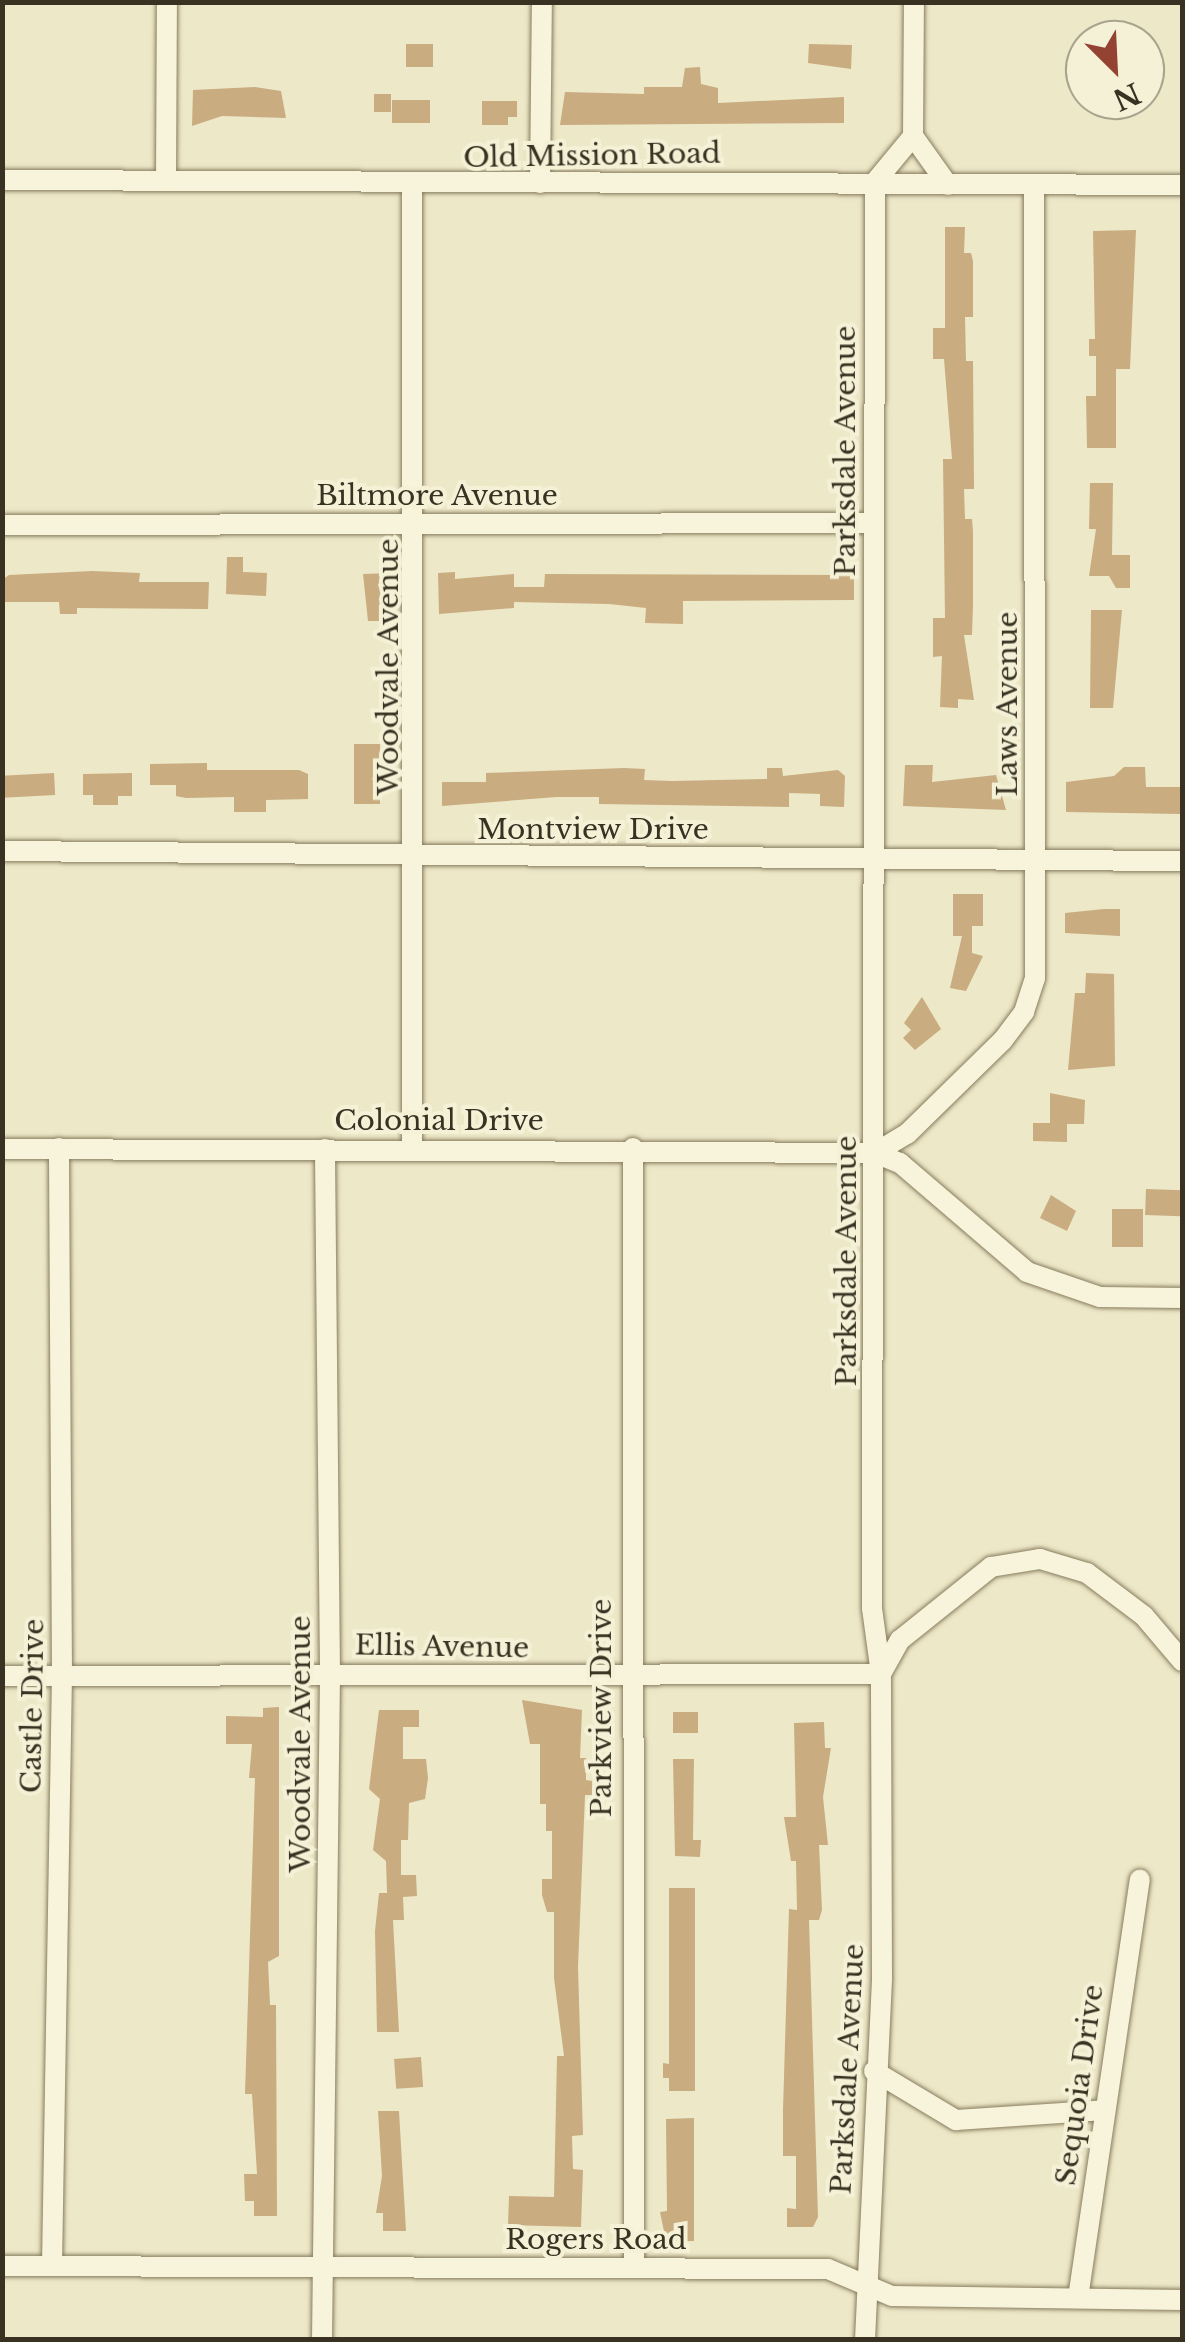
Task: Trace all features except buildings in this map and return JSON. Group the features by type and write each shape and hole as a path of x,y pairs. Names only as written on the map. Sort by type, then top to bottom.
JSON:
{"street":[{"path":"166,180 167,2"},
{"path":"540,183 542,2"},
{"path":"914,2 912,136 948,185"},
{"path":"875,182 912,136"},
{"name":"Old Mission Road","path":"2,180 412,186 875,182 1034,188 1182,185"},
{"name":"Parksdale Avenue","path":"866,2340 874,2070 882,1979 881,1674 872,1608 875,182"},
{"name":"Woodvale Avenue","path":"412,186 417,523 412,1147"},
{"name":"Laws Avenue","path":"875,1153 907,1134 1024,1012 1039,941 1034,188"},
{"name":"Biltmore Avenue","path":"2,525 872,522"},
{"name":"Montview Drive","path":"2,851 1182,862"},
{"name":"Colonial Drive","path":"2,1148 632,1148 875,1153"},
{"name":"Castle Drive","path":"52,2266 62,1676 59,1148"},
{"name":"Parkview Drive","path":"632,1148 629,1678 634,2268"},
{"name":"Woodvale Avenue","path":"322,2340 327,2266 330,1673 325,1149"},
{"path":"875,1153 900,1163 1027,1272 1100,1297 1182,1298"},
{"path":"881,1674 900,1640 991,1567 1040,1559 1088,1573 1144,1616 1182,1661"},
{"name":"Ellis Avenue","path":"2,1676 330,1673 629,1678 881,1674"},
{"name":"Sequoia Drive","path":"1078,2298 1140,1880"},
{"path":"874,2070 956,2120 1105,2110"},
{"name":"Rogers Road","path":"2,2266 828,2269 892,2296 1182,2300"}]}
